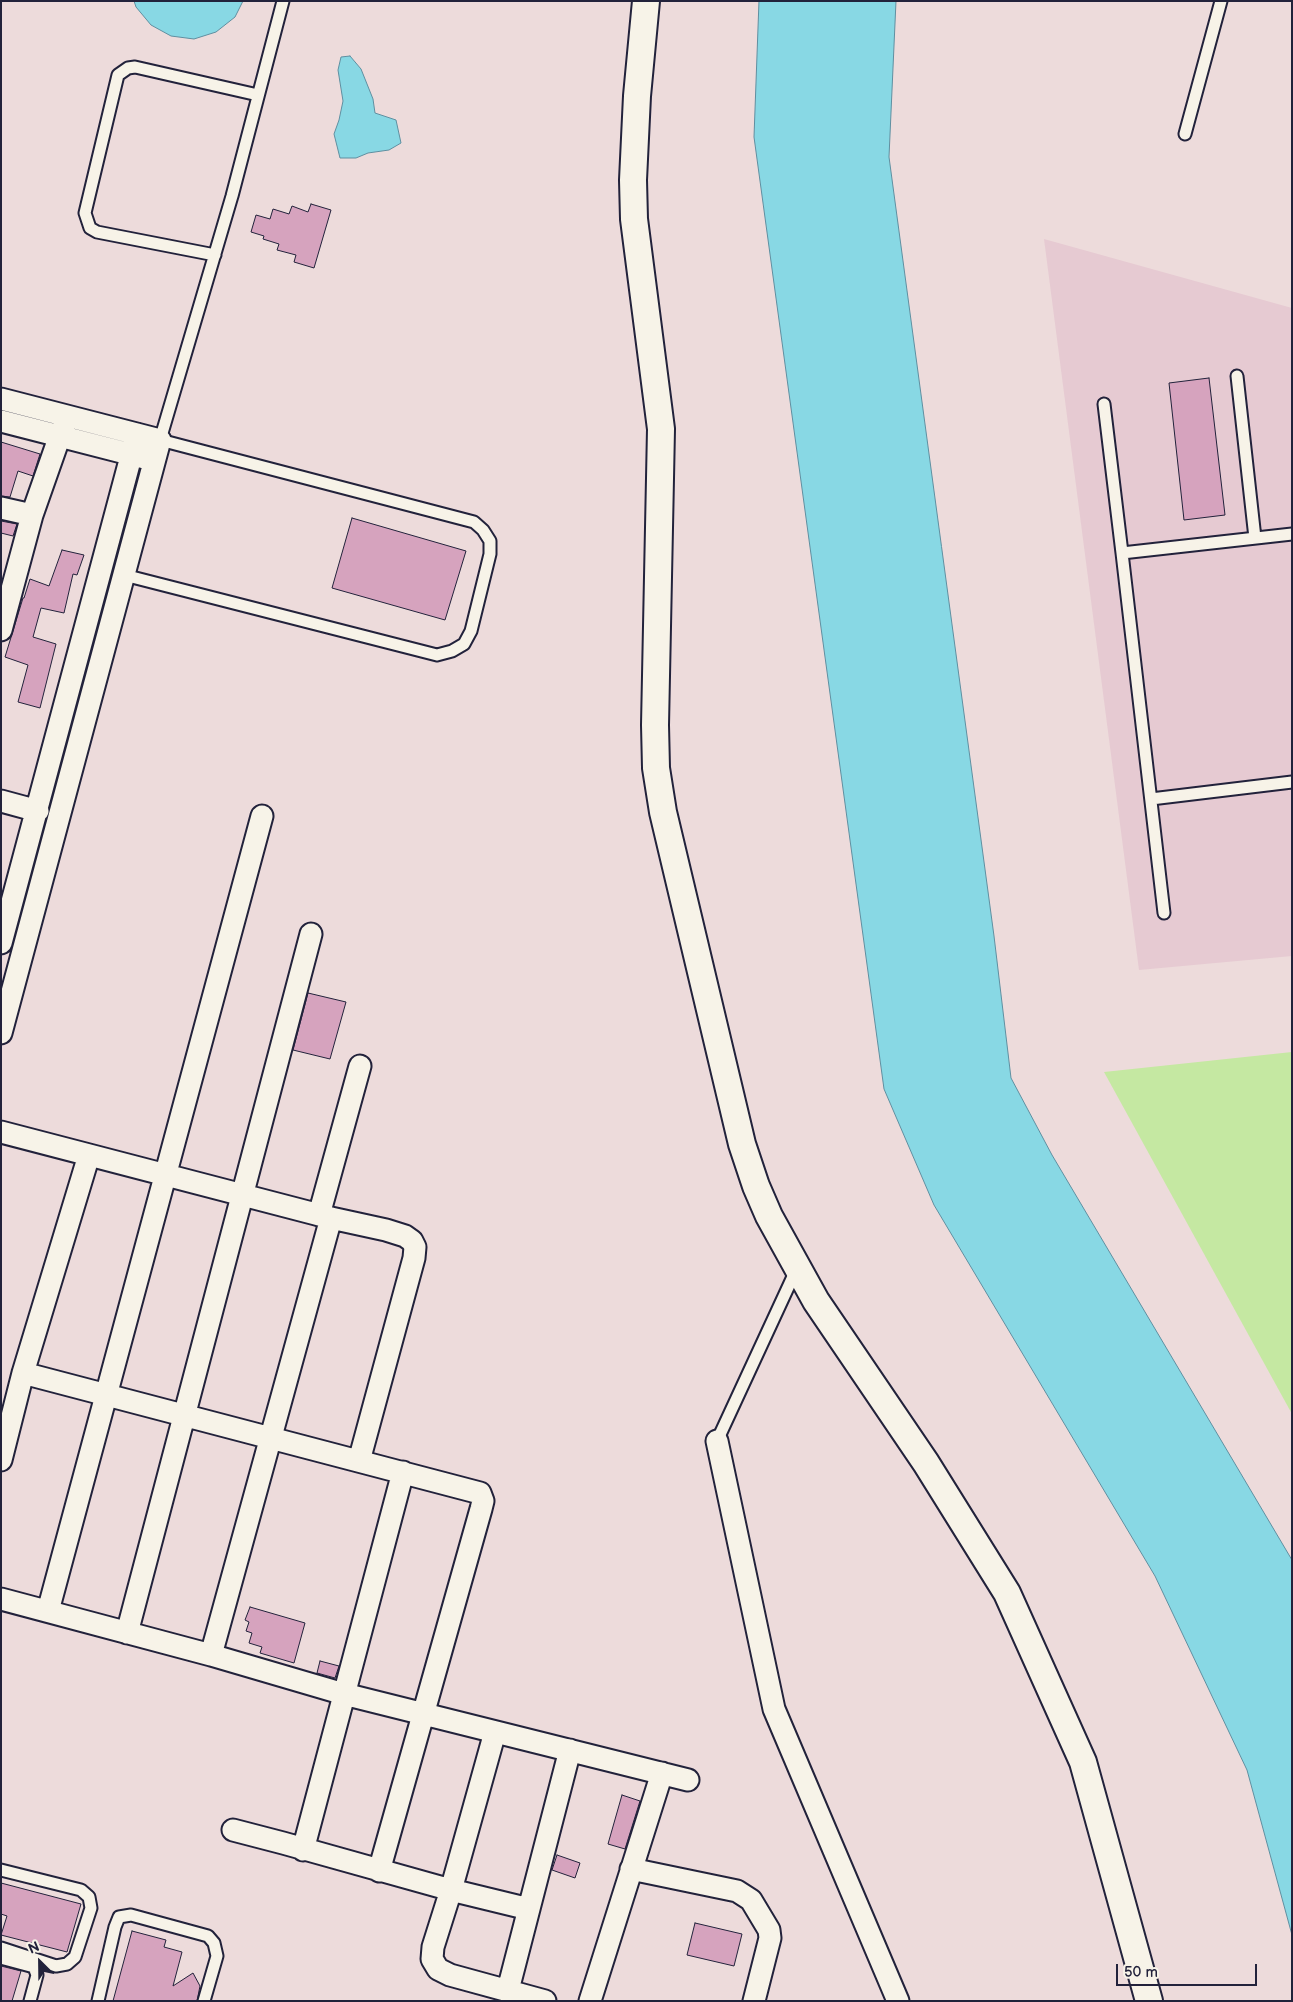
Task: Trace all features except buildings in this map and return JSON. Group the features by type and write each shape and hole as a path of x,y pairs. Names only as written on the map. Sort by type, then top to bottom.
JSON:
{"street":[{"path":"646,1 637,96 633,180 634,219 661,430 655,725 656,768 663,812 742,1144 756,1186 769,1216 816,1301 926,1463 1007,1593 1084,1762 1149,2001"},
{"path":"1,399 160,440 1,1032"},
{"path":"1,630 32,515 66,416"},
{"path":"1,421 155,460"},
{"path":"1,943 38,811 137,434"},
{"path":"1,508 32,515"},
{"path":"1,801 38,811"},
{"path":"48,1611 262,816"},
{"path":"128,1633 311,934"},
{"path":"211,1654 270,1438 360,1066"},
{"path":"1,1132 405,1236 412,1241 415,1248 414,1258 359,1461"},
{"path":"1,1460 23,1373 90,1155"},
{"path":"23,1373 480,1493 483,1501 379,1871"},
{"path":"718,1442 774,1709 898,2001"},
{"path":"304,1850 402,1472"},
{"path":"1,1599 211,1654 344,1694 688,1780"},
{"path":"495,1732 451,1890 433,1947 432,1959 438,1969 450,1975 546,2001"},
{"path":"508,1990 570,1750"},
{"path":"590,2001 662,1773"},
{"path":"233,1830 379,1871 529,1909"},
{"path":"631,1869 737,1891 751,1900 769,1930 770,1938 754,2001"}],"lane":[{"path":"124,575 437,655 452,651 464,644 471,631 490,554 490,541 483,530 474,522 160,440 215,255 283,1"},
{"path":"1185,134 1221,1"},
{"path":"215,255 97,232 90,228 86,213 118,75 128,68 135,67 258,95"},
{"path":"1237,376 1255,538"},
{"path":"1104,404 1164,913"},
{"path":"1122,553 1292,534"},
{"path":"1151,799 1292,782"},
{"path":"718,1442 797,1266"},
{"path":"1,1870 81,1890 89,1897 91,1908 75,1957 67,1964 56,1966 1,1948"},
{"path":"98,2001 115,1927 119,1917 131,1915 208,1936 214,1943 217,1956 204,2001"},
{"path":"1,1958 34,1967 37,1975 30,2001"}],"shaded area":[{"path":"1044,239 1292,308 1292,956 1139,970"}],"green space":[{"path":"1292,1052 1292,1414 1104,1072"}],"water":[{"path":"134,1 243,1 235,17 216,32 194,39 171,36 151,25 136,7"},
{"path":"759,1 896,1 889,157 994,936 1011,1078 1052,1155 1292,1560 1292,1935 1247,1770 1155,1576 934,1205 884,1089 754,137"},
{"path":"350,56 361,69 373,99 375,113 396,120 401,143 389,150 368,153 356,158 340,158 334,134 343,101 338,70 341,57"}]}
